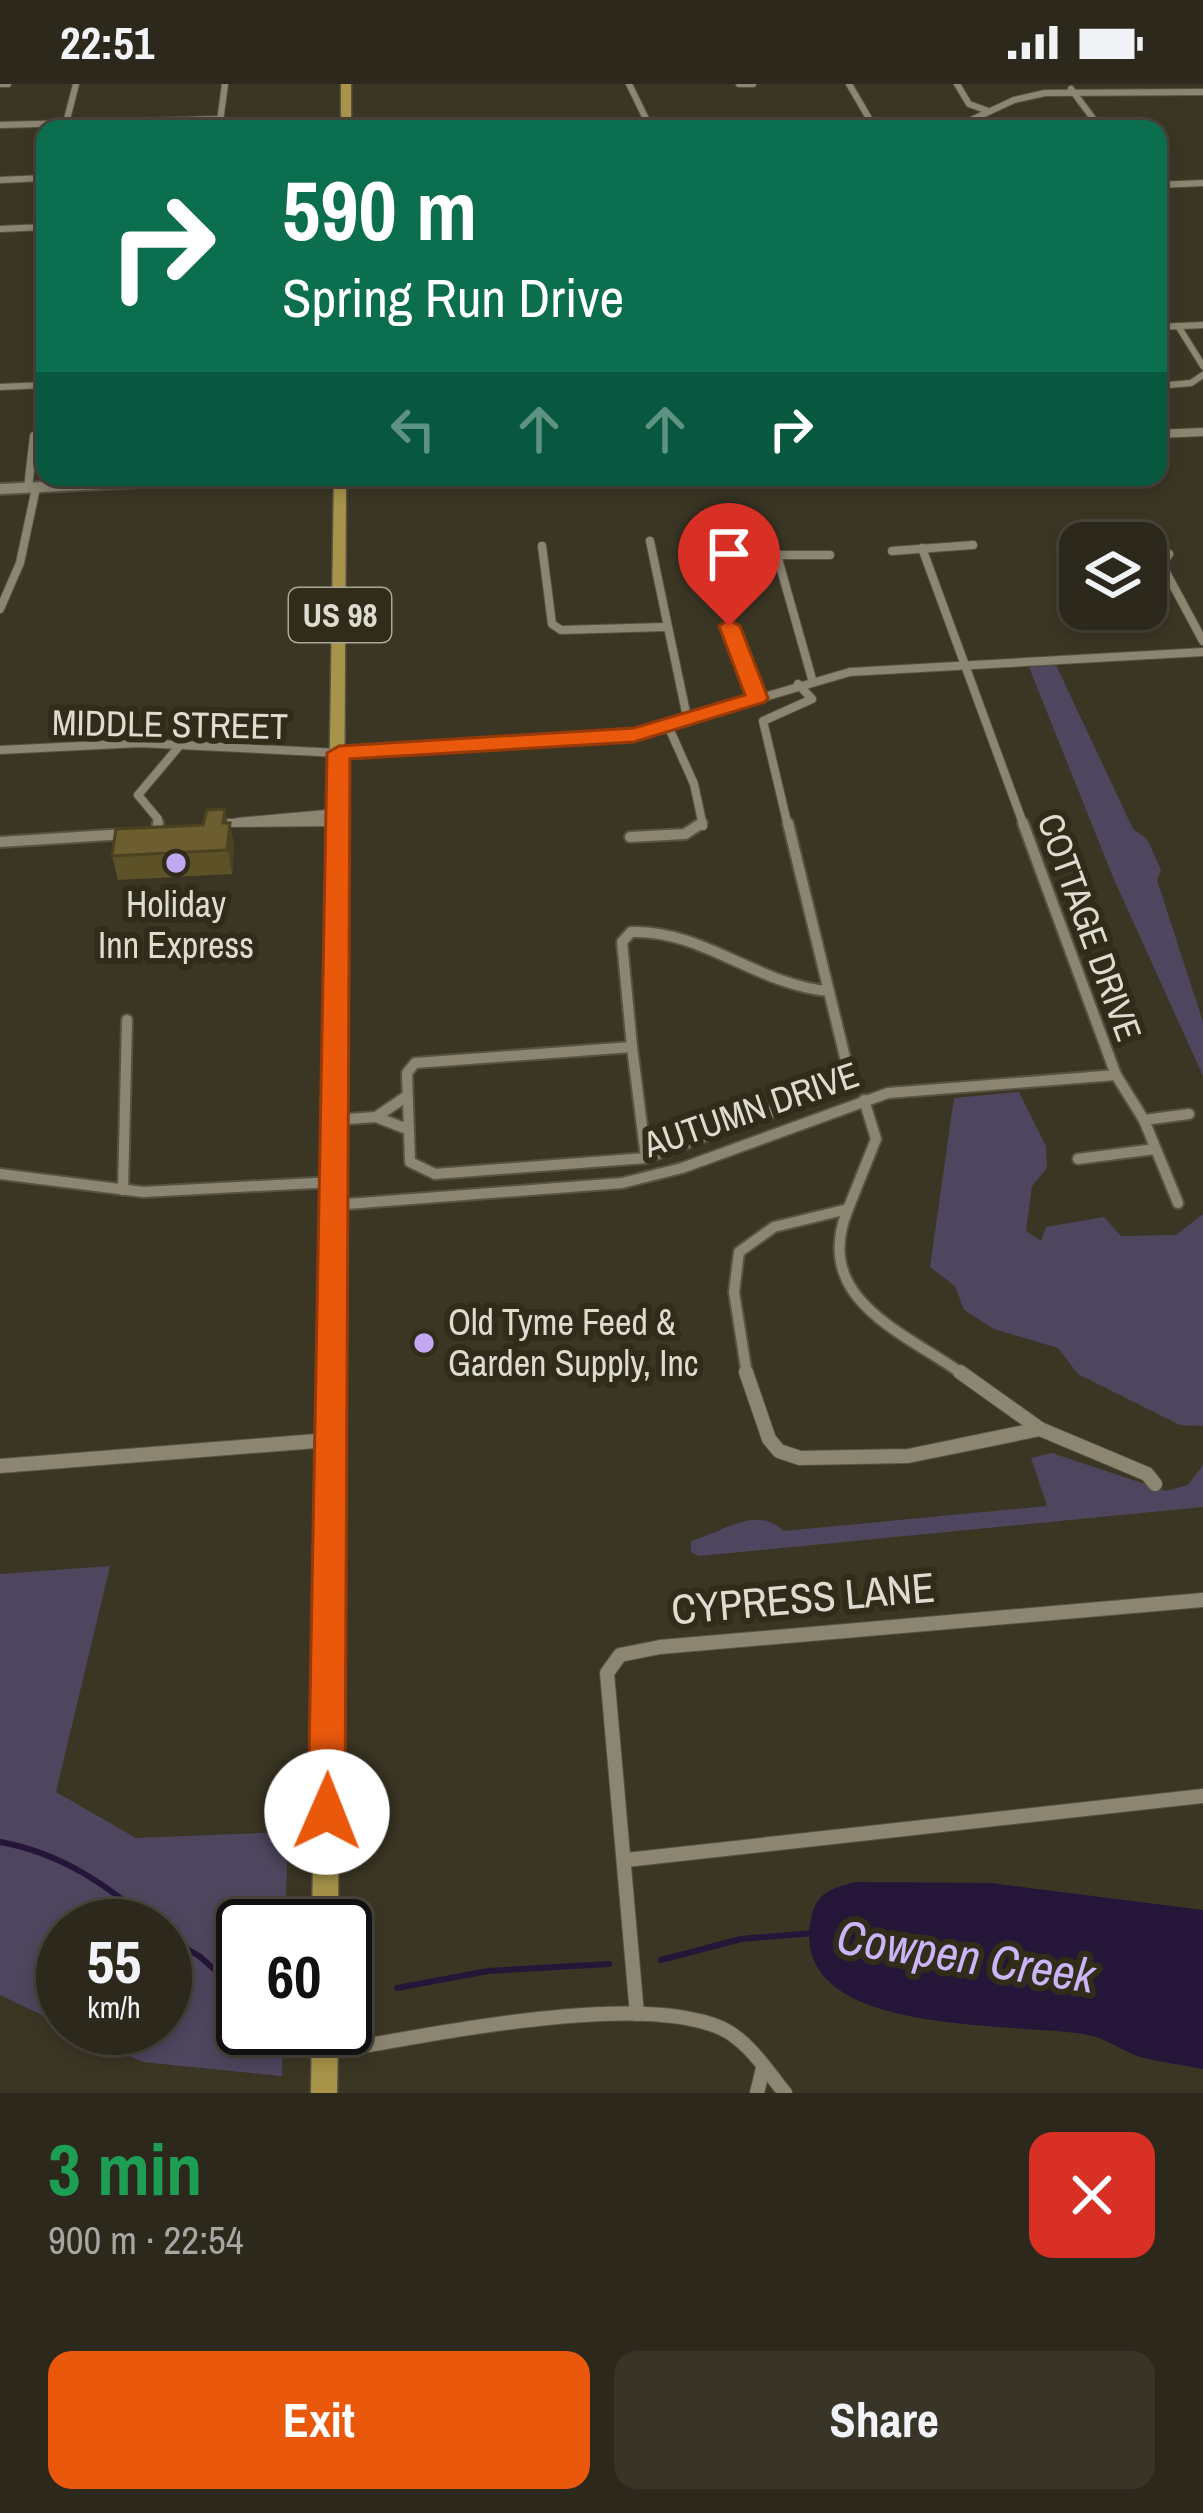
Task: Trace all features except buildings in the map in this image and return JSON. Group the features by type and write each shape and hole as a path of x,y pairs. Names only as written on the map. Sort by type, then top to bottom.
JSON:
{"main road":[{"path":"346,84 346,120"},
{"name":"US 98","path":"325,1899 340,486"},
{"path":"324,2093 325,2055"}],"street":[{"path":"67,120 76,84"},
{"path":"198,120 220,119 225,84"},
{"path":"629,84 649,120"},
{"path":"739,84 753,84"},
{"path":"849,84 869,120"},
{"path":"957,84 969,104 988,111"},
{"path":"1070,87 1095,120"},
{"path":"970,120 1014,100 1070,87 1203,92"},
{"path":"0,125 36,126"},
{"path":"0,180 36,178"},
{"path":"1167,185 1203,184"},
{"path":"0,229 36,227"},
{"path":"1167,327 1203,325"},
{"path":"1178,326 1203,366"},
{"path":"1167,385 1191,383 1203,375"},
{"path":"0,387 36,385"},
{"path":"1167,434 1203,432"},
{"path":"0,609 20,563 32,488 34,436"},
{"path":"0,490 71,486"},
{"path":"650,541 688,722"},
{"path":"892,551 974,545"},
{"path":"542,546 552,624 561,630 665,627"},
{"name":"COTTAGE DRIVE","path":"922,548 1116,1075 1144,1120 1178,1203"},
{"path":"812,679 777,556 830,555"},
{"path":"1167,574 1203,641"},
{"path":"729,626 757,698"},
{"name":"MIDDLE STREET","path":"0,750 181,744 339,753 634,735 669,728 812,679 963,664 1203,652"},
{"path":"632,1046 423,1060 407,1072 413,1117 407,1129 410,1162 426,1173 646,1158 850,1082 763,721 812,699 798,684"},
{"path":"630,837 685,834 703,826 694,784 669,728"},
{"path":"158,831 158,819 138,795 141,786 172,766 181,744"},
{"path":"207,826 337,817"},
{"path":"0,842 176,830"},
{"path":"646,1158 622,942 631,932 658,932 794,987 828,991"},
{"path":"123,1190 127,1020"},
{"name":"AUTUMN DRIVE","path":"334,1204 653,1177 865,1100 903,1091 1116,1075"},
{"path":"376,1117 407,1096"},
{"path":"865,1100 876,1138 834,1253 837,1270 852,1296 1040,1429 1147,1474 1155,1484"},
{"path":"1144,1120 1189,1114"},
{"path":"334,1120 376,1117 407,1129"},
{"path":"1078,1159 1155,1149"},
{"path":"0,1174 123,1190 222,1192 334,1182"},
{"path":"848,1209 767,1232 740,1250 735,1263 734,1293 756,1419 769,1443 793,1456 850,1459 1006,1442 1040,1429"},
{"path":"0,1466 332,1440"},
{"name":"CYPRESS LANE","path":"637,2014 607,1673 620,1655 673,1646 1203,1600"},
{"path":"626,1860 1203,1796"},
{"path":"372,2036 637,2014 717,2026 740,2040 785,2093"},
{"path":"757,2093 763,2068"}],"shaded area":[{"path":"1056,665 1133,829 1147,839 1161,870 1157,880 1203,1022 1203,1076 1113,877 1029,667"},
{"path":"1019,1092 1046,1146 1047,1168 1032,1186 1026,1231 1041,1241 1046,1227 1104,1217 1121,1236 1176,1235 1203,1214 1203,1426 1180,1425 1078,1374 1058,1348 994,1329 964,1310 955,1286 930,1267 954,1098"},
{"path":"1052,1453 1166,1491 1188,1485 1203,1465 1203,1507 699,1556 691,1552 691,1541 750,1520 773,1523 784,1531 1047,1506 1031,1458"},
{"path":"110,1566 56,1792 136,1838 288,1832 286,1899 216,1899 216,2055 282,2055 282,2076 143,2062 128,2055 192,2055 192,1899 36,1899 36,2012 0,1995 0,1574"}],"water":[{"path":"856,1882 991,1883 1203,1910 1203,2069 1140,2057 1089,2035 961,2024 868,2005 834,1986 813,1958 811,1919 817,1903 833,1889"}],"waterway":[{"name":"Cowpen Creek","path":"0,1842 43,1854 121,1899"},
{"name":"Cowpen Creek","path":"661,1960 741,1939 814,1933"},
{"name":"Cowpen Creek","path":"192,1952 216,1971"},
{"name":"Cowpen Creek","path":"397,1988 488,1971 609,1964"}],"place":[{"name":"Holiday Inn Express","path":"176,863"},
{"name":"Old Tyme Feed & Garden Supply, Inc","path":"424,1343"}],"route":[{"path":"327,1812 339,753 634,735 669,728 757,698 729,626"}]}
